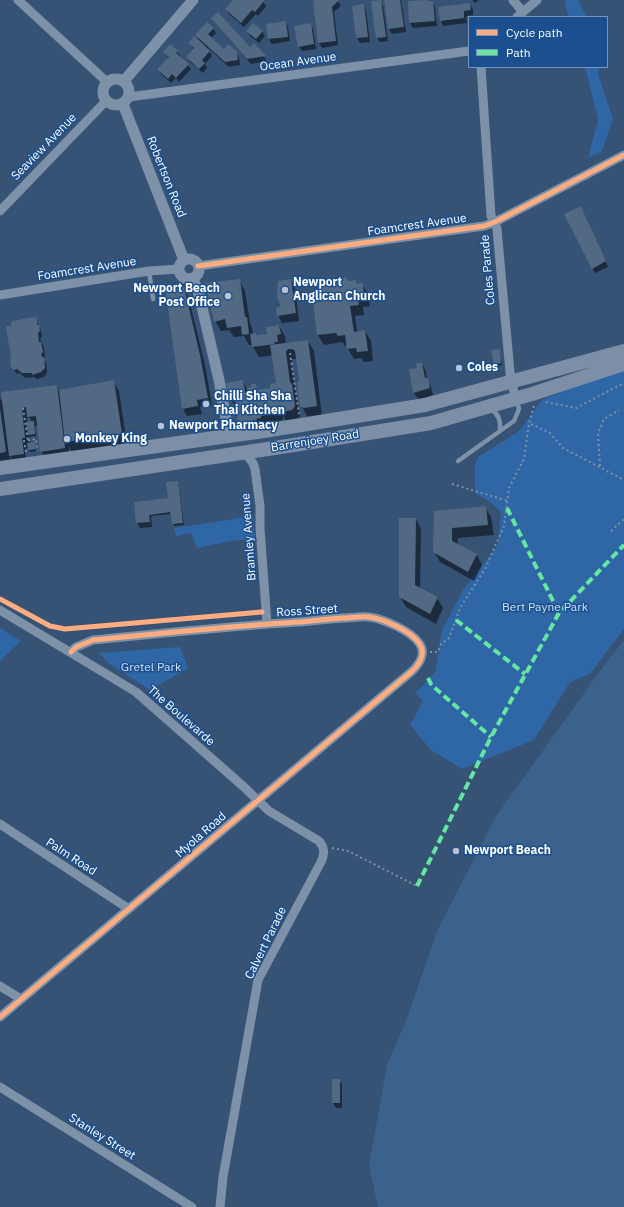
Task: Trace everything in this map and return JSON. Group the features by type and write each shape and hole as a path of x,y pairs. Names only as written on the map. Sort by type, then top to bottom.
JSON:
{"main road":[{"name":"Barrenjoey Road","path":"0,468 330,421 425,405 624,351"},
{"name":"Barrenjoey Road","path":"0,488 430,423 516,399 624,364"}],"street":[{"path":"18,0 107,82"},
{"path":"124,81 193,0"},
{"path":"513,0 520,14 537,0"},
{"name":"Ocean Avenue","path":"126,100 468,51"},
{"name":"Coles Parade","path":"481,68 491,216 497,229 511,381 516,399"},
{"path":"115,79 124,81 130,90 126,100 114,106 106,101 103,96 103,91 107,82 115,79"},
{"name":"Robertson Road","path":"126,100 182,264"},
{"name":"Seaview Avenue","path":"0,211 106,101"},
{"name":"Foamcrest Avenue","path":"198,266 484,226 495,222 624,155"},
{"path":"191,259 195,261 198,266 197,273 192,278 184,277 182,264 191,259"},
{"name":"Foamcrest Avenue","path":"0,295 149,271 182,264"},
{"path":"192,278 198,290 216,367 228,436"},
{"name":"Bramley Avenue","path":"244,452 253,462 260,506 260,528 267,624"},
{"name":"The Boulevarde","path":"0,610 136,692 258,800"},
{"name":"Ross Street","path":"71,652 76,647 93,640 267,624 369,617 392,624 406,631 419,642 422,647 422,651"},
{"name":"Myola Road","path":"0,1017 416,668 421,660 422,651"},
{"path":"258,800 269,811 319,841 323,847"},
{"name":"Palm Road","path":"0,824 129,909"},
{"name":"Calvert Parade","path":"220,1207 223,1177 258,980 321,862 324,853 323,847"},
{"path":"0,986 21,999"},
{"name":"Stanley Street","path":"0,1087 192,1207"}],"lane":[{"path":"149,271 153,299"},
{"path":"458,461 514,421 519,409 516,399"},
{"path":"488,407 496,412 499,418 500,431"}],"path":[{"path":"290,353 299,417"},
{"path":"540,403 545,402 576,408 624,383"},
{"path":"422,651 438,652 441,644 449,638 460,608 485,569 504,526 509,488 524,459 529,423 535,405"},
{"path":"23,408 28,441"},
{"path":"600,466 598,440 600,429 604,418 618,410"},
{"path":"529,423 550,433 563,448 624,479"},
{"path":"27,455 24,441 36,439 39,454"},
{"path":"452,484 508,501"},
{"path":"611,532 624,519"},
{"path":"323,847 348,850 417,886"}],"green space":[{"path":"566,0 578,0 586,16 569,16 564,2"},
{"path":"585,68 600,68 598,74 613,119 602,151 588,158 598,120"},
{"name":"Bert Payne Park","path":"624,367 624,629 590,674 570,682 534,740 462,769 431,750 410,725 423,701 415,693 435,673 442,630 463,590 498,545 501,512 490,502 475,493 475,466 478,457 519,431 542,400"},
{"path":"253,516 255,539 231,541 197,548 191,533 176,536 174,528"},
{"path":"0,628 21,641 0,661"},
{"name":"Gretel Park","path":"180,647 188,668 150,690 111,665 99,653"}],"shaded area":[{"path":"624,640 624,1207 378,1207 369,1165 387,1065 406,1021 437,931 496,816 597,675"}],"building":[{"path":"233,0 264,1 255,12 252,10 241,23 225,9"},
{"path":"314,0 339,0 332,7 336,41 318,43"},
{"path":"381,0 386,37 376,38 371,1"},
{"path":"384,0 400,0 404,27 388,29"},
{"path":"408,1 433,1 435,21 409,23"},
{"path":"470,3 471,10 464,11 464,18 440,21 438,7"},
{"path":"364,4 368,37 356,38 352,6"},
{"path":"218,12 250,47 254,43 266,56 247,59 211,18"},
{"path":"286,21 288,37 268,39 266,24"},
{"path":"207,22 214,28 208,34 224,49 228,44 237,52 238,60 225,62 195,35"},
{"path":"253,23 263,31 256,39 246,31"},
{"path":"311,23 314,44 298,47 294,26"},
{"path":"194,36 210,51 202,60 205,63 199,69 186,57 194,48 188,43"},
{"path":"170,44 178,51 176,53 189,64 176,78 172,74 168,79 157,69 169,57 163,52"},
{"path":"581,206 606,261 592,269 564,214"},
{"path":"347,277 348,281 356,280 357,284 363,283 364,296 358,297 359,305 350,306 354,332 365,330 368,351 357,352 356,348 347,349 345,335 338,336 336,333 317,335 313,301 322,300 320,281"},
{"path":"240,279 245,317 247,317 249,334 242,335 241,326 227,328 225,319 214,322 205,283"},
{"name":"Newport Anglican Church","path":"291,279 296,313 277,316 276,308 281,306 277,298 278,281"},
{"path":"179,285 179,288 184,287 200,355 208,398 197,400 198,406 182,409 165,287"},
{"path":"35,317 37,319 37,325 39,325 39,342 41,342 43,352 41,354 42,357 44,357 45,368 41,372 32,375 32,373 22,373 11,367 11,357 6,328 7,326 11,326 12,321"},
{"path":"279,325 281,334 277,335 278,342 274,342 275,344 252,347 250,334 267,334 266,327"},
{"path":"308,340 317,406 304,408 300,406 297,383 299,381 295,351 288,349 286,352 295,406 292,410 261,416 261,418 256,419 257,420 238,423 235,399 230,400 226,383 243,380 246,397 248,396 249,402 247,388 251,387 251,384 256,384 257,390 270,388 270,384 276,383 270,345"},
{"path":"500,349 501,363 494,365 491,350"},
{"path":"416,363 422,363 425,378 428,378 430,388 413,393 409,369 417,368"},
{"path":"114,380 122,434 65,442 59,390"},
{"path":"57,385 65,448 40,452 36,416 27,417 26,407 22,408 25,438 22,438 24,454 9,456 1,392"},
{"path":"0,408 6,452 0,453"},
{"path":"34,421 35,434 28,435 26,422"},
{"path":"35,442 36,449 28,450 27,443"},
{"path":"178,481 183,523 172,524 170,512 149,515 150,522 136,523 134,502 168,498 166,482"},
{"path":"486,506 488,525 452,528 452,541 477,554 468,572 433,552 434,511"},
{"path":"399,518 416,518 415,585 438,597 430,614 399,597"},
{"path":"332,1079 340,1079 340,1103 332,1103"}],"marked path":[{"path":"507,508 559,613"},
{"path":"417,886 491,737 559,613 624,545"},
{"path":"456,620 525,674"},
{"path":"428,678 435,688 491,737"}],"cycle path":[{"path":"198,266 484,226 495,222 624,155"},
{"path":"0,599 50,626 65,629 262,612"},
{"path":"0,1017 411,672 417,666 422,655 419,643 410,634 397,626 369,617 342,618 93,640 76,647 71,652"}],"place":[{"name":"Newport Anglican Church","path":"285,290"},
{"name":"Newport Beach Post Office","path":"228,296"},
{"name":"Coles","path":"459,368"},
{"name":"Chilli Sha Sha Thai Kitchen","path":"206,404"},
{"name":"Newport Pharmacy","path":"161,426"},
{"name":"Monkey King","path":"67,439"},
{"name":"Newport Beach","path":"456,851"}]}
